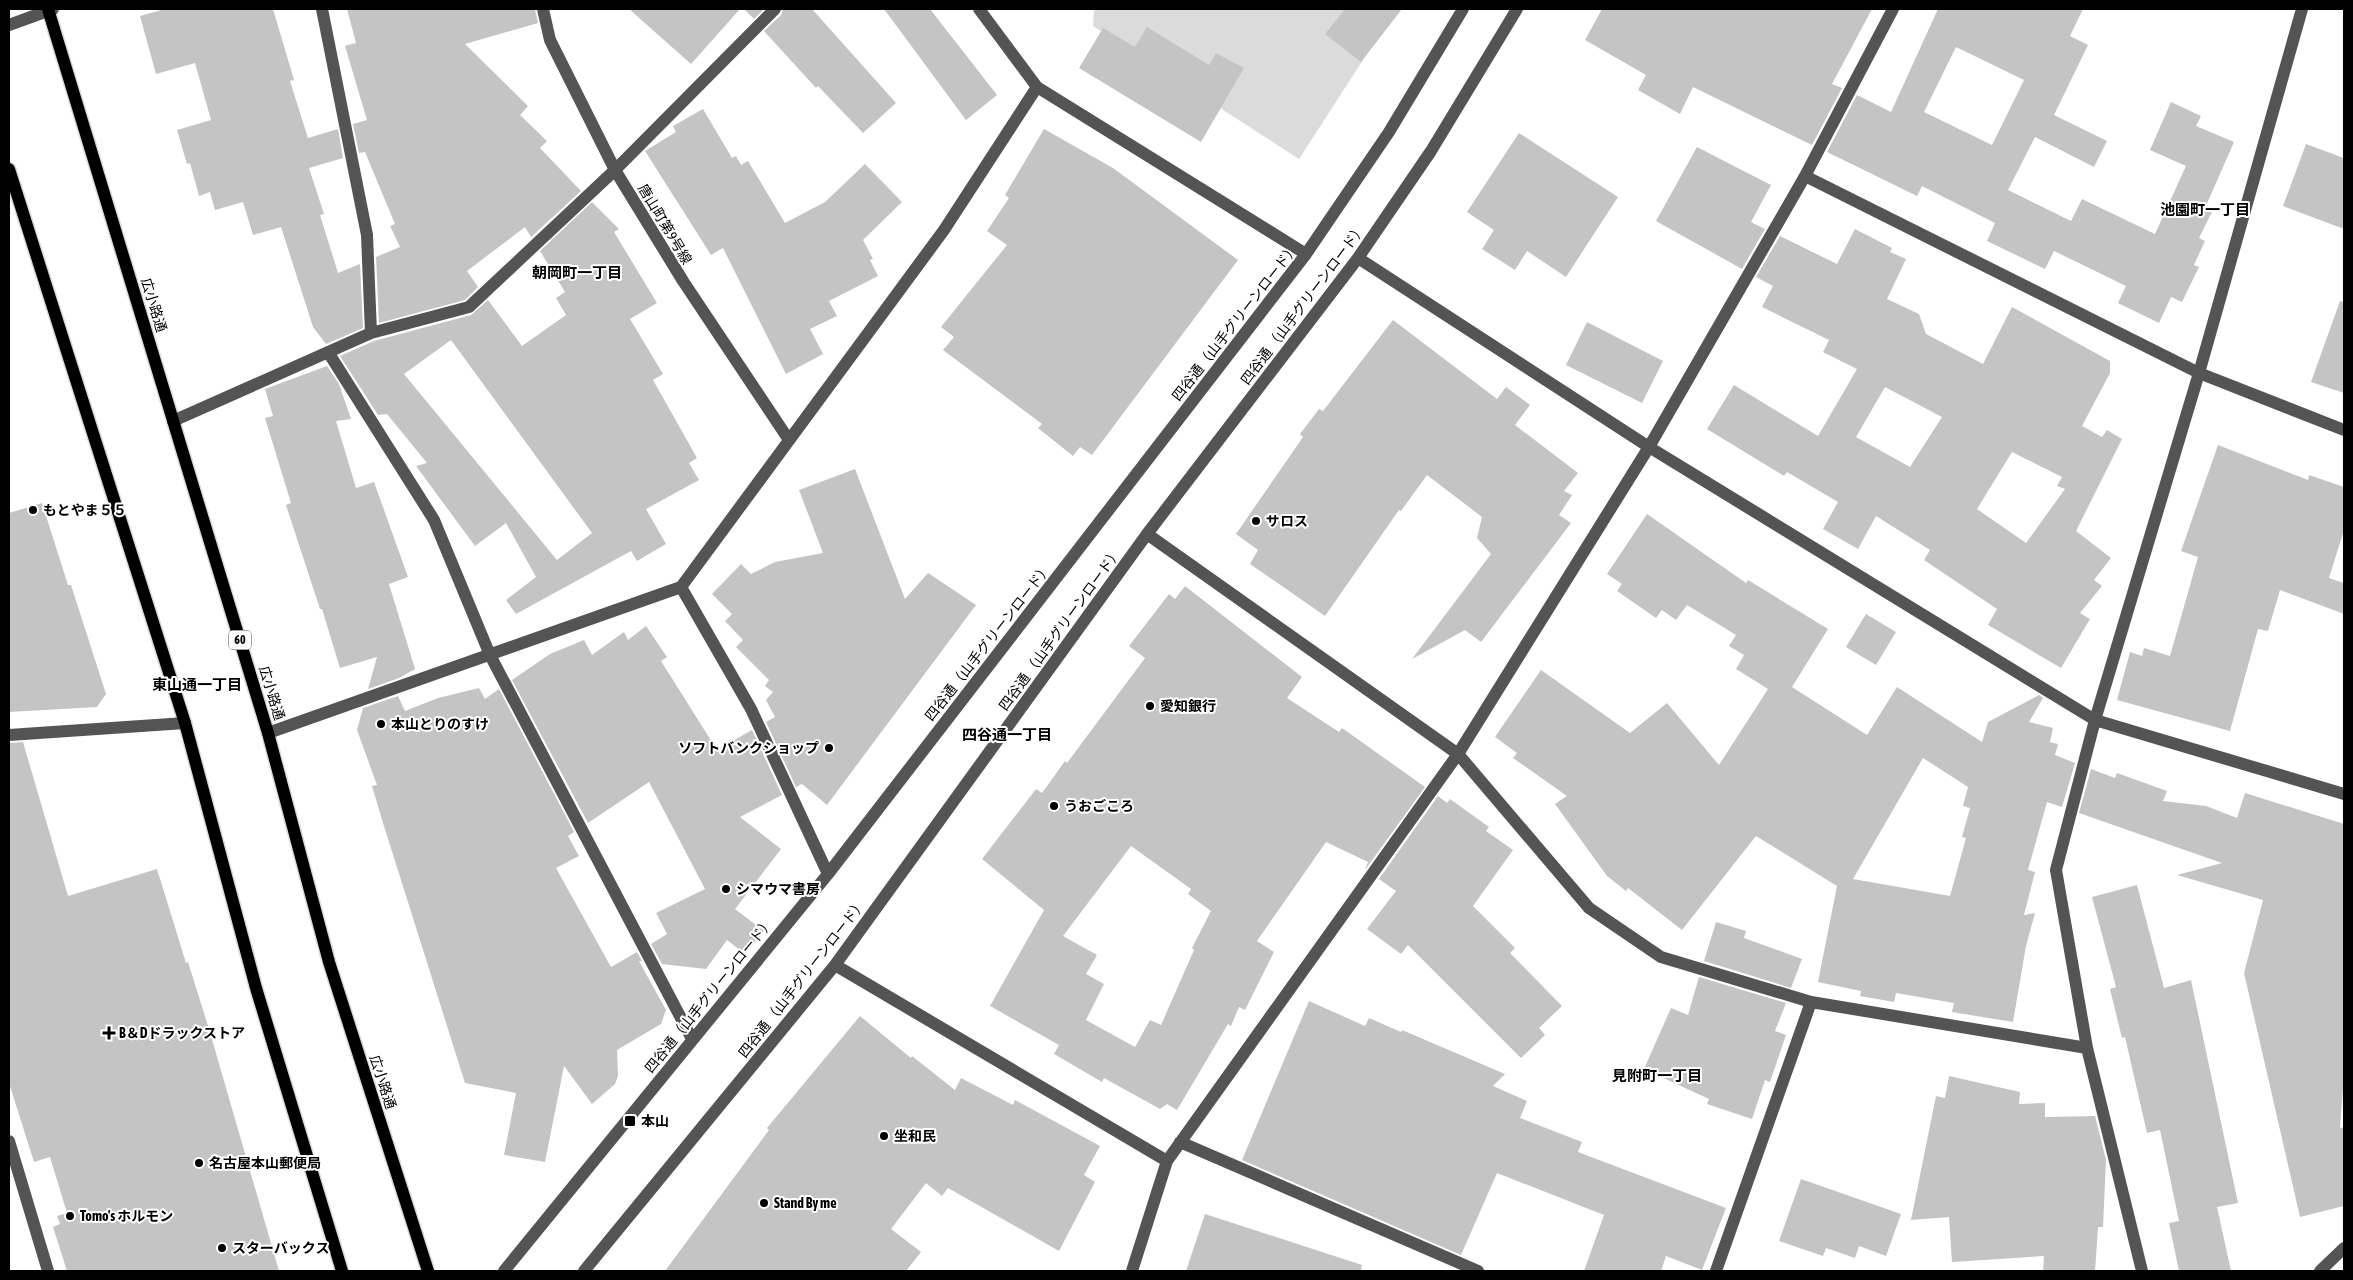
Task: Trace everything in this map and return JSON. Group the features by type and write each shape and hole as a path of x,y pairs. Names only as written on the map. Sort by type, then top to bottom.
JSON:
{"main road":[{"name":"広小路通","path":"50,9 268,733 329,962 428,1271"},
{"path":"9,169 185,723 256,988 342,1271"}],"street":[{"path":"9,24 50,9"},
{"path":"322,9 368,235 371,333"},
{"name":"唐山町第9号線","path":"543,9 550,40 615,170 683,281 789,440"},
{"path":"173,421 371,333 468,307 615,170 775,9"},
{"path":"979,9 1038,87 1306,254"},
{"name":"四谷通（山手グリーンロード）","path":"504,1271 828,874 1306,254 1389,132 1463,9"},
{"name":"四谷通 （山手グリーンロード）","path":"584,1271 835,965 1147,534 1358,258 1431,152 1517,9"},
{"path":"1132,1271 1167,1161 1458,754 1649,447 1805,176 1894,9"},
{"path":"2142,1271 2087,1048 2056,870 2095,720 2199,374 2302,9"},
{"path":"268,733 680,587 944,230 1038,87"},
{"path":"1805,176 2199,374 2344,430"},
{"path":"1358,258 1649,447 2095,720 2344,794"},
{"path":"328,352 434,520 490,655 692,1039"},
{"path":"1147,534 1458,754 1589,908 1661,958 1811,1002 2087,1048"},
{"path":"680,587 751,709 828,874"},
{"path":"9,735 185,723"},
{"path":"835,965 1167,1161"},
{"path":"1716,1271 1811,1002"},
{"path":"9,1141 48,1271"},
{"path":"1180,1142 1478,1271"},
{"path":"2320,1271 2344,1248"}],"shaded area":[{"path":"1094,9 1396,9 1299,159 1093,26"}],"building":[{"path":"165,9 273,9 294,80 290,81 308,138 338,129 343,158 309,168 324,214 320,215 338,273 360,264 363,328 326,344 313,327 281,227 253,235 243,202 215,210 210,192 199,196 190,163 187,164 177,130 211,120 195,63 156,74 140,16"},
{"path":"347,9 535,9 538,23 465,44 528,106 520,115 547,141 540,148 581,191 531,237 525,227 467,271 478,287 465,300 379,323 376,257 400,247 390,226 395,224 365,152 359,153 353,124 367,120 345,46 356,43"},
{"path":"629,9 740,9 691,64"},
{"path":"744,9 764,9 754,19"},
{"path":"783,9 812,9 896,103 863,133 818,86 816,88 764,31 781,15"},
{"path":"884,9 930,9 997,95 966,120"},
{"path":"1345,9 1402,9 1361,62 1325,34"},
{"path":"1602,9 1872,9 1832,84 1842,88 1812,145 1693,87 1680,114 1638,90 1646,75 1585,40"},
{"path":"1938,9 2083,9 2070,36 2088,45 2054,115 2107,141 2094,167 2035,137 2008,190 2071,221 2082,199 2155,234 2186,166 2150,150 2171,102 2201,116 2196,126 2234,142 2205,208 2212,212 2199,238 2205,241 2194,265 2199,267 2182,302 2171,297 2159,323 2118,303 2126,286 2054,251 2045,269 1987,241 1995,223 1922,186 1917,196 1827,152 1857,95 1891,112","holes":["1956,47 2024,80 1992,145 1924,112"]},
{"path":"1147,27 1209,65 1216,53 1244,68 1201,142 1079,68 1103,28 1135,47"},
{"path":"703,109 732,158 736,156 741,165 748,161 785,223 825,202 865,164 902,202 863,240 873,259 870,260 878,276 829,301 837,316 810,329 823,354 786,374 723,248 711,255 645,151 676,132 673,126"},
{"path":"1044,129 1113,168 1238,260 1092,455 1080,447 1073,456 1038,428 1042,424 943,350 954,337 941,327 1007,245 987,231 1009,198 1005,195"},
{"path":"1519,133 1618,197 1566,277 1527,251 1515,270 1482,249 1494,230 1467,212"},
{"path":"2306,144 2344,158 2344,229 2283,206"},
{"path":"1697,147 1771,185 1751,222 1765,229 1742,269 1656,221"},
{"path":"592,202 619,229 614,232 657,303 630,319 663,374 653,380 697,458 689,463 699,480 646,509 666,544 637,561 631,551 516,614 506,600 536,577 506,523 475,546 416,466 427,463 387,414 378,415 340,356 374,341 471,315 488,300 522,346 566,315 556,298 565,292 540,251","holes":["451,340 592,533 557,560 404,374"]},
{"path":"1855,229 1892,248 1890,252 1906,259 1887,299 1919,314 1926,334 1983,364 2012,307 2110,361 2110,373 2082,426 2102,437 2107,430 2122,439 2076,531 2111,558 2094,580 2102,586 2080,613 2090,619 2061,668 1988,625 1997,609 1924,560 1930,550 1876,516 1858,549 1823,529 1838,502 1787,472 1784,476 1707,429 1734,385 1818,436 1857,369 1823,352 1829,340 1762,307 1773,286 1756,277 1780,236 1837,264","holes":["1885,387 1942,417 1910,467 1856,437","2012,452 2062,477 2057,486 2065,489 2026,543 1977,509"]},
{"path":"2340,301 2344,302 2344,393 2311,382"},
{"path":"1393,320 1497,399 1506,387 1530,405 1515,425 1578,473 1564,491 1572,495 1559,515 1571,523 1481,642 1465,630 1412,659 1491,554 1477,538 1482,517 1427,475 1401,511 1399,510 1325,616 1250,564 1258,550 1236,534 1303,437 1300,434 1319,409 1323,411"},
{"path":"1587,322 1663,361 1642,403 1566,365"},
{"path":"327,366 339,384 351,419 336,421 356,488 374,482 408,577 389,584 415,669 399,678 368,689 377,657 340,668 286,505 291,503 265,418 273,416 265,389"},
{"path":"2218,445 2308,480 2309,475 2344,487 2344,530 2329,578 2344,583 2344,614 2280,590 2268,631 2258,629 2230,731 2117,700 2130,652 2142,656 2144,648 2170,656 2198,557 2181,551"},
{"path":"855,469 905,599 928,573 976,605 827,805 802,784 796,787 766,722 775,717 766,700 773,692 765,686 769,680 736,647 743,640 725,621 732,614 712,594 741,564 751,574 775,562 823,553 799,490"},
{"path":"42,503 106,694 97,707 9,712 9,513"},
{"path":"1647,514 1746,583 1748,580 1828,629 1792,687 1867,735 1897,687 1982,742 1988,722 2039,695 2043,698 2029,722 2053,728 2050,742 2058,744 2055,755 2075,763 2062,807 2047,802 2028,870 2035,872 2024,915 2035,913 2026,946 2013,1022 1952,1012 1954,1003 1896,993 1894,1002 1860,996 1861,991 1818,982 1837,886 1756,836 1682,930 1628,888 1626,891 1607,876 1555,804 1567,796 1513,758 1517,753 1495,737 1541,670 1630,733 1667,703 1719,765 1768,689 1736,669 1744,655 1729,646 1736,635 1687,605 1676,620 1662,610 1656,618 1617,591 1622,584 1607,574","holes":["1923,758 1968,787 1963,806 1970,808 1962,837 1966,838 1950,896 1853,879"]},
{"path":"1185,586 1302,677 1287,698 1339,732 1342,728 1425,787 1365,870 1368,862 1326,842 1257,941 1274,952 1245,1010 1239,1007 1231,1026 1228,1024 1177,1110 1167,1104 1160,1109 1104,1078 1102,1082 1054,1054 1059,1045 990,1006 1044,910 982,859 1036,789 1042,793 1065,761 1067,763 1145,658 1129,646 1169,594 1175,599","holes":["1131,846 1191,889 1188,894 1211,911 1192,948 1194,950 1161,1025 1150,1020 1135,1047 1086,1020 1104,984 1086,974 1097,955 1063,936"]},
{"path":"1866,614 1896,632 1876,665 1846,647"},
{"path":"646,626 667,657 661,661 717,750 752,730 782,795 740,817 781,849 735,909 764,931 745,954 727,940 706,969 662,964 651,944 667,934 656,913 705,889 649,782 588,823 512,680 550,654 584,640 592,655 624,632 628,640"},
{"path":"479,688 485,699 499,689 574,832 568,836 579,856 556,868 611,967 637,952 642,961 639,961 666,1010 661,1024 617,1050 618,1076 615,1084 592,1104 564,1066 545,1162 504,1155 516,1093 465,1083 372,786 377,785 357,730 363,708 398,696 405,711 438,698"},
{"path":"23,742 68,896 157,869 209,1029 279,1271 67,1271 53,1227 60,1224 57,1216 67,1213 50,1157 34,1162 9,1083 9,743"},
{"path":"2091,769 2115,778 2117,773 2167,791 2163,801 2206,806 2237,818 2245,793 2344,824 2344,1076 2340,1128 2344,1127 2344,1206 2300,1217 2244,973 2263,900 2177,875 2222,863 2079,813"},
{"path":"1438,796 1447,803 1450,799 1489,827 1486,831 1513,850 1473,906 1515,948 1510,953 1562,1006 1539,1028 1545,1035 1521,1058 1408,945 1401,954 1367,929 1396,891 1379,879"},
{"path":"2137,885 2164,988 2191,980 2238,1203 2217,1207 2231,1271 2179,1271 2169,1223 2179,1221 2160,1130 2147,1133 2125,1037 2122,1038 2110,989 2116,987 2092,897"},
{"path":"1716,922 1746,931 1744,938 1802,959 1791,988 1704,961"},
{"path":"1699,977 1786,1003 1775,1031 1786,1035 1770,1082 1765,1080 1752,1119 1707,1104 1709,1099 1644,1069 1671,1008 1688,1015"},
{"path":"1309,1001 1365,1026 1369,1018 1401,1032 1402,1030 1505,1074 1493,1086 1527,1101 1520,1118 1582,1142 1578,1152 1726,1208 1702,1270 1666,1256 1661,1271 1584,1271 1604,1215 1497,1173 1461,1255 1242,1160"},
{"path":"860,1016 911,1058 912,1056 955,1090 961,1078 1013,1105 1015,1100 1100,1146 1084,1175 1095,1182 1059,1251 948,1188 942,1196 926,1183 891,1229 921,1252 906,1271 665,1271 769,1130 767,1128"},
{"path":"1949,1076 2020,1092 2019,1104 2045,1103 2045,1117 2095,1116 2106,1160 2103,1227 2098,1227 2095,1271 2043,1271 2044,1256 1952,1262 1949,1217 1911,1220 1936,1096 1945,1098"},
{"path":"1801,1179 1901,1214 1886,1256 1859,1246 1855,1258 1826,1248 1823,1256 1779,1241"},
{"path":"1205,1214 1362,1265 1361,1271 1186,1271"}],"place":[{"name":"もとやま５５","path":"33,510"},
{"name":"サロス","path":"1256,521"},
{"name":"愛知銀行","path":"1150,706"},
{"name":"本山とりのすけ","path":"381,724"},
{"name":"ソフトバンクショップ","path":"829,748"},
{"name":"うおごころ","path":"1054,806"},
{"name":"シマウマ書房","path":"726,889"},
{"name":"B＆Dドラックストア","path":"109,1033"},
{"name":"本山","path":"630,1121"},
{"name":"坐和民","path":"884,1136"},
{"name":"名古屋本山郵便局","path":"199,1163"},
{"name":"Stand By me","path":"764,1203"},
{"name":"Tomo's ホルモン","path":"70,1216"},
{"name":"スターバックス","path":"222,1248"}],"district":[{"name":"池園町一丁目","path":"2205,210"},
{"name":"朝岡町一丁目","path":"577,273"},
{"name":"東山通一丁目","path":"197,685"},
{"name":"四谷通一丁目","path":"1007,735"},
{"name":"見附町一丁目","path":"1657,1076"}]}
